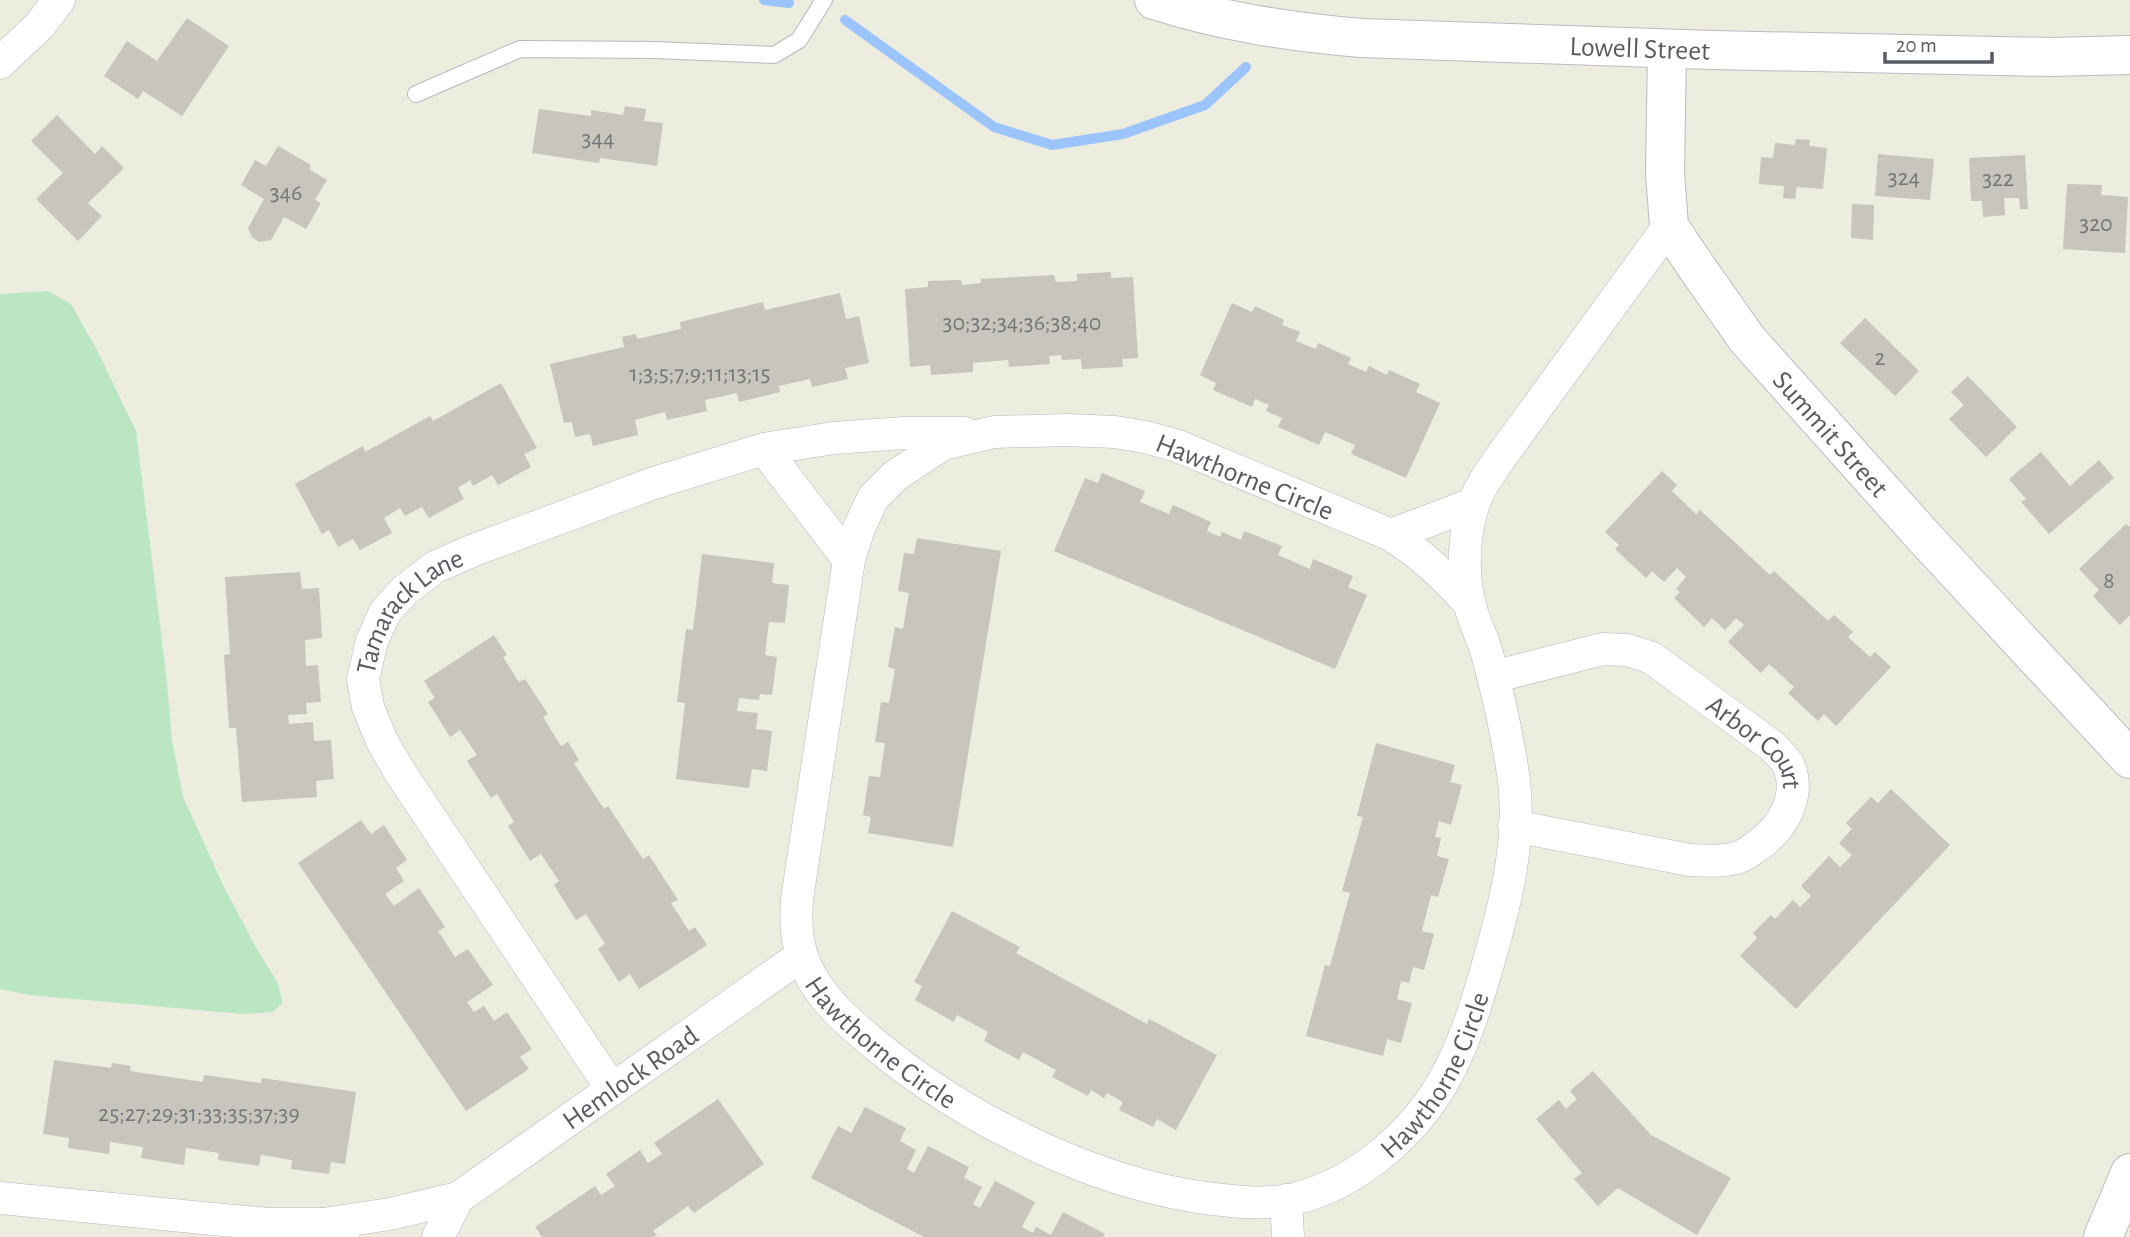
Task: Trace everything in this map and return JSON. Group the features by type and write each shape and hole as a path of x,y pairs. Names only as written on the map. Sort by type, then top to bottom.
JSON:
{"main road":[{"name":"Lowell Street","path":"1154,0 1222,20 1310,34 1361,38 1667,49 2052,57 2130,55"},
{"name":"Summit Street","path":"1667,49 1665,173 1669,226 1747,339 1924,537 2130,759"},
{"path":"2103,1237 2130,1173"}],"street":[{"path":"0,64 40,25 59,0"},
{"name":"Hawthorne Circle","path":"1469,603 1441,572 1391,535 1178,446 1115,432 1078,430 994,432 943,444 895,476 873,498 859,528 849,560 797,899 795,925 801,956 811,976 827,1001 858,1030 925,1083 975,1113 1065,1159 1148,1188 1223,1200 1286,1200 1332,1186 1374,1159 1406,1131 1429,1104 1450,1070 1476,1005 1497,933 1513,854 1514,783 1502,713 1485,647 1469,603 1465,555 1473,504 1503,454 1669,226"},
{"name":"Tamarack Lane","path":"612,1089 401,774 382,741 368,707 363,679 372,641 385,612 404,591 435,567 474,550 654,483 764,449 845,437 994,432"},
{"path":"764,449 849,560"},
{"path":"1391,535 1473,504"},
{"name":"Arbor Court","path":"1493,677 1602,649 1627,650 1652,658 1772,746 1788,764 1793,784 1790,803 1780,826 1741,856 1716,862 1690,860 1514,825"},
{"name":"Hemlock Road","path":"0,1198 333,1231 458,1198 801,956"},
{"name":"Hemlock Road","path":"438,1237 458,1198"},
{"path":"1286,1200 1288,1237"}],"lane":[{"path":"416,94 520,49 655,50 774,55 799,40 824,0"}],"green space":[{"path":"48,291 71,304 97,350 136,431 172,740 183,797 225,889 278,983 282,1003 273,1012 243,1014 30,995 0,989 0,294"}],"building":[{"path":"187,18 229,46 182,116 143,91 138,99 104,76 127,41 157,61"},
{"path":"625,106 646,109 644,121 663,123 657,166 600,158 599,163 532,153 539,109 591,116 591,110 623,115"},
{"path":"57,115 95,154 102,146 124,168 88,203 102,216 78,241 36,199 63,173 31,141"},
{"path":"1796,139 1810,140 1809,146 1827,148 1823,189 1797,187 1795,199 1783,198 1784,186 1759,184 1761,157 1773,158 1775,143 1795,145"},
{"path":"278,146 311,165 309,169 327,180 315,200 321,203 306,229 284,217 271,240 259,242 252,237 248,228 264,199 241,185 255,160 266,166"},
{"path":"1878,154 1934,159 1930,200 1875,196"},
{"path":"2025,155 2028,209 2020,209 2019,198 2004,198 2005,215 1983,217 1982,201 1971,201 1969,158"},
{"path":"2067,184 2102,185 2101,195 2128,197 2125,253 2063,249"},
{"path":"1852,204 1874,205 1873,240 1851,238"},
{"path":"1111,272 1111,278 1133,277 1138,358 1122,359 1123,367 1082,369 1081,359 1062,360 1061,355 1049,356 1050,364 1009,367 1008,360 973,363 973,372 931,375 930,365 910,367 905,289 928,287 928,281 961,280 962,285 981,283 981,279 1054,275 1056,282 1077,281 1077,274"},
{"path":"840,293 846,319 859,316 869,363 845,368 848,379 812,387 810,379 779,386 780,392 739,402 737,393 705,400 707,411 667,420 665,412 635,420 638,435 593,446 590,434 575,437 572,422 564,423 550,364 624,347 622,337 636,334 637,339 681,329 680,322 763,302 765,310"},
{"path":"1232,303 1252,312 1255,306 1284,320 1282,325 1300,332 1296,341 1316,349 1318,343 1351,358 1348,364 1366,372 1369,366 1387,375 1389,370 1420,384 1416,392 1440,403 1406,478 1351,454 1355,445 1325,432 1319,445 1278,427 1282,418 1266,411 1269,405 1255,399 1252,407 1213,390 1216,383 1200,375"},
{"path":"1865,318 1919,371 1895,396 1840,343"},
{"path":"1968,376 2017,427 1986,457 1949,419 1964,405 1951,392"},
{"path":"501,383 537,448 524,454 531,467 498,485 492,475 473,486 470,480 458,488 464,499 429,518 422,507 405,516 400,508 384,518 392,533 360,550 353,539 338,547 329,530 322,534 295,484 363,446 365,452 430,416 433,421"},
{"path":"2041,452 2070,486 2099,460 2114,478 2049,534 2021,502 2026,499 2009,479"},
{"path":"1662,471 1677,485 1672,491 1696,514 1700,510 1770,575 1774,571 1828,621 1834,615 1853,632 1848,637 1870,657 1875,652 1891,667 1836,726 1824,714 1818,721 1788,693 1794,687 1769,664 1761,673 1728,642 1744,625 1736,618 1725,630 1712,618 1704,627 1674,598 1680,592 1676,589 1686,577 1677,568 1664,582 1652,571 1646,578 1615,549 1619,545 1605,532"},
{"path":"1102,473 1145,491 1140,502 1169,514 1173,505 1211,522 1207,531 1220,537 1222,532 1241,540 1244,531 1282,546 1278,555 1310,569 1313,559 1353,576 1348,587 1367,595 1335,669 1054,551 1085,478 1098,483"},
{"path":"2126,524 2130,527 2130,615 2120,625 2093,596 2099,590 2079,569"},
{"path":"917,538 1001,551 953,847 868,833 871,817 863,815 869,776 880,777 885,743 875,742 881,702 889,703 895,669 888,667 895,627 903,629 909,593 898,591 904,553 914,554"},
{"path":"702,554 774,563 772,583 789,585 785,623 769,622 765,655 777,657 772,695 760,694 759,700 739,698 737,711 758,713 756,729 772,731 767,771 752,769 749,788 676,779 685,703 677,702 686,629 693,630"},
{"path":"300,572 302,589 319,588 322,638 305,640 306,666 318,665 321,702 306,703 307,714 288,715 289,724 313,722 314,741 331,740 334,779 316,781 317,797 242,802 236,728 229,728 224,655 230,654 225,577"},
{"path":"494,635 507,655 503,657 519,682 525,679 548,714 543,717 561,746 568,742 579,760 574,763 604,809 608,806 643,859 649,855 678,900 671,903 689,931 695,927 707,945 639,989 630,974 619,982 598,949 605,944 586,914 576,920 554,885 559,881 541,854 530,861 508,826 514,822 497,794 491,798 467,761 477,755 460,730 450,737 428,702 435,698 424,681"},
{"path":"1376,743 1455,765 1450,782 1462,785 1451,825 1439,821 1435,837 1441,838 1437,856 1449,859 1438,897 1431,895 1422,931 1434,934 1424,970 1413,967 1409,983 1401,981 1397,999 1412,1003 1401,1043 1387,1039 1383,1056 1306,1036 1325,965 1330,966 1350,893 1342,891 1363,817 1357,816"},
{"path":"1891,789 1950,845 1796,1009 1740,956 1757,938 1753,933 1771,915 1775,919 1793,900 1800,907 1811,896 1801,886 1829,856 1840,867 1852,855 1839,843 1852,829 1846,823 1871,797 1878,803"},
{"path":"361,820 371,834 384,825 407,860 396,868 404,881 385,894 394,906 419,888 445,927 438,931 455,957 468,949 493,985 467,1002 474,1012 484,1006 494,1021 507,1012 532,1049 520,1057 529,1069 466,1111 298,863"},
{"path":"952,911 1020,947 1016,953 1147,1024 1149,1019 1217,1055 1176,1130 1157,1119 1153,1127 1119,1110 1123,1102 1107,1093 1104,1098 1091,1090 1088,1096 1052,1077 1056,1070 1023,1052 1019,1060 984,1041 988,1032 957,1015 954,1022 915,1000 922,986 914,982"},
{"path":"54,1060 111,1068 112,1063 131,1066 130,1071 203,1082 204,1075 261,1083 262,1078 356,1092 345,1164 331,1162 329,1174 291,1169 292,1160 261,1155 259,1166 218,1160 219,1153 186,1148 184,1165 141,1158 143,1147 110,1142 109,1154 68,1148 69,1138 43,1134"},
{"path":"1593,1071 1651,1135 1731,1178 1697,1235 1618,1188 1598,1206 1574,1179 1582,1173 1536,1119 1559,1100 1566,1109 1577,1099 1570,1091"},
{"path":"718,1099 764,1164 694,1213 688,1206 653,1231 657,1235 653,1237 542,1237 535,1227 595,1186 601,1195 615,1186 606,1174 640,1150 648,1163 662,1154 654,1143"},
{"path":"865,1107 906,1128 900,1141 916,1150 907,1169 914,1173 928,1146 969,1167 964,1178 982,1187 973,1204 980,1208 995,1181 1035,1202 1022,1227 1033,1233 1036,1227 1051,1235 1063,1212 1105,1234 1103,1237 924,1237 811,1178 838,1126 851,1133"}],"waterway":[{"path":"764,0 789,3"},
{"path":"845,20 994,127 1052,145 1123,134 1205,105 1246,67"}]}
